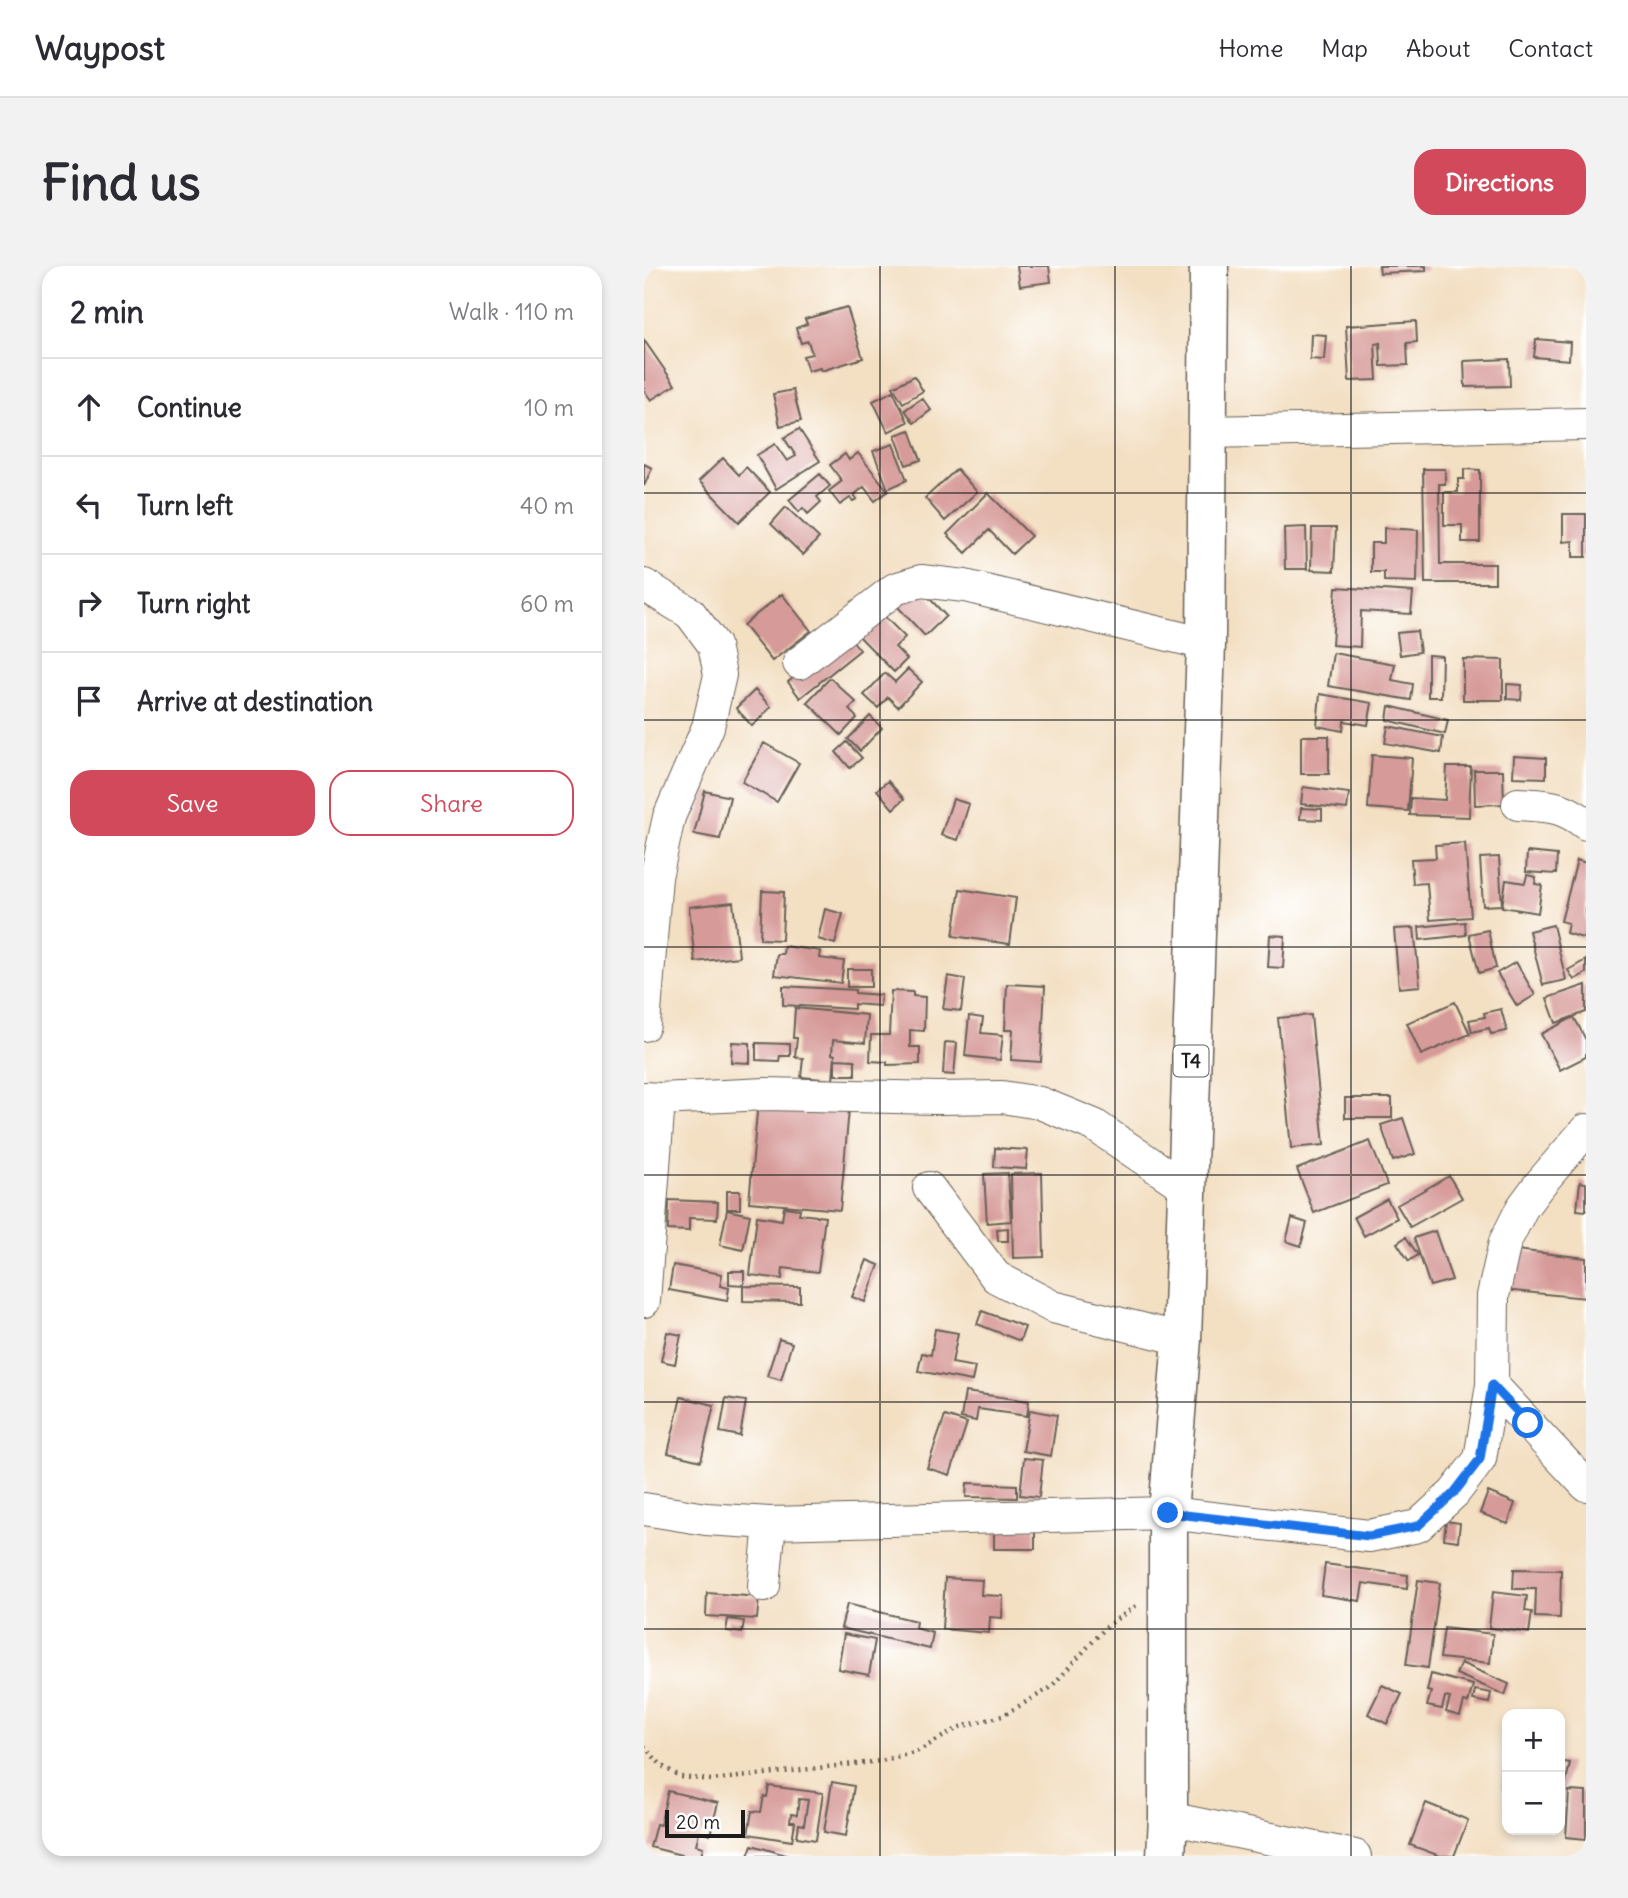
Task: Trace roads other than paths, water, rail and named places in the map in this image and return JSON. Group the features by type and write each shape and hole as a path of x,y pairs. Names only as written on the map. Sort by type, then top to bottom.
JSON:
{"highway":[{"name":"T4","path":"1166,1856 1168,1513 1182,1339 1206,643 1209,266"}],"street":[{"path":"1206,432 1586,424"},
{"path":"799,663 895,589 921,581 965,586 1206,643"},
{"path":"644,585 690,613 714,645 720,675 708,727 669,817 650,876 644,1025"},
{"path":"1518,804 1555,807 1573,813 1586,824"},
{"path":"644,1301 652,1099 766,1094 1002,1097 1040,1104 1094,1125 1187,1188"},
{"path":"644,1509 706,1519 770,1523 1168,1513 1369,1536 1418,1526 1454,1493 1480,1459 1492,1385 1493,1296 1505,1242 1522,1208 1586,1130"},
{"path":"929,1188 996,1277 1053,1307 1182,1339"},
{"path":"1492,1385 1586,1485"},
{"path":"764,1586 770,1523"},
{"path":"1168,1818 1355,1856"}]}
